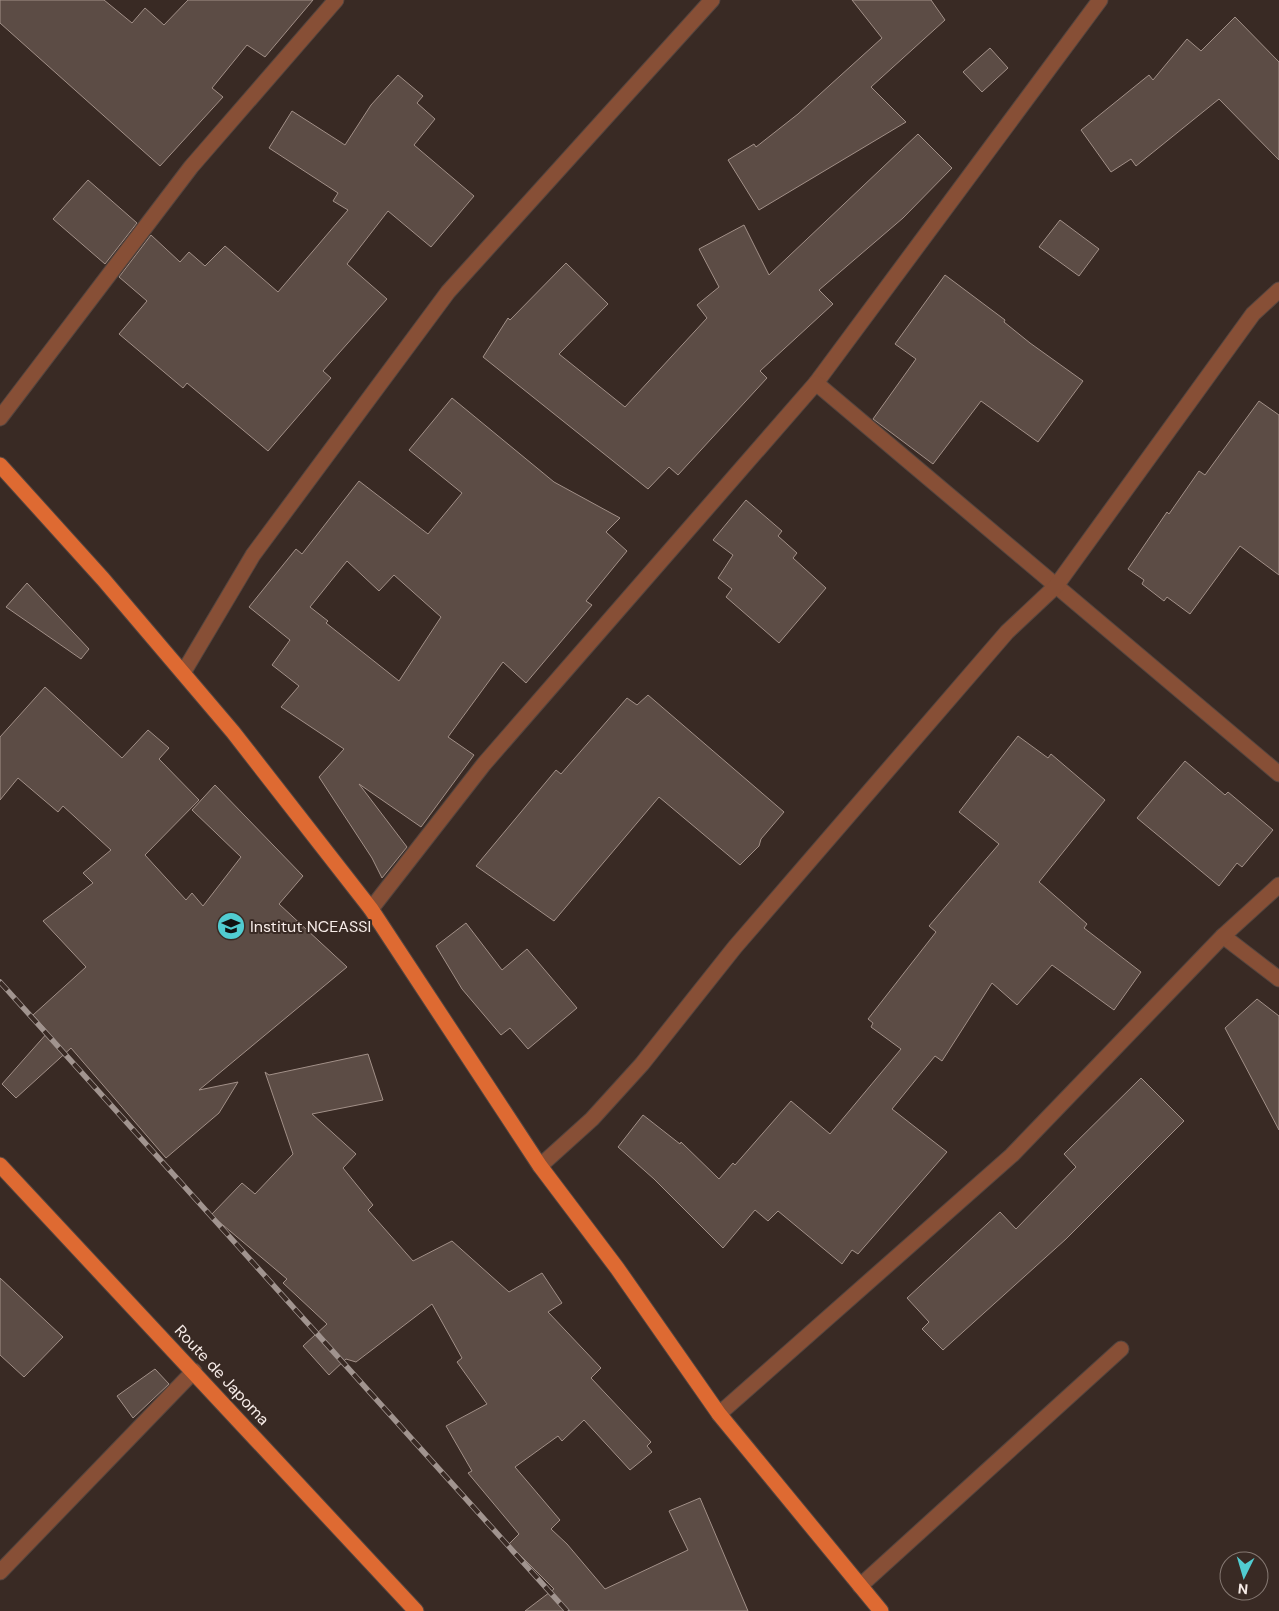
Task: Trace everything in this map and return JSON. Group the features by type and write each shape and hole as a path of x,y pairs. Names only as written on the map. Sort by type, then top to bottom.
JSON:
{"main road":[{"path":"0,466 103,579 233,732 370,909 540,1166 617,1268 719,1414 881,1611"},
{"name":"Route de Japoma","path":"0,1165 416,1611"}],"street":[{"path":"0,418 191,167 336,0"},
{"path":"183,673 253,555 448,292 712,0"},
{"path":"370,909 484,764 816,383 1100,0"},
{"path":"540,1166 592,1119 642,1064 735,947 1007,632 1056,586 1253,314 1279,290"},
{"path":"816,383 1279,774"},
{"path":"719,1414 1012,1154 1223,936 1279,885"},
{"path":"1223,936 1279,979"},
{"path":"860,1586 1121,1349"},
{"path":"0,1572 194,1371"}],"building":[{"path":"0,0 104,0 132,23 145,8 164,25 188,0 313,0 265,57 247,45 212,88 223,97 160,166 0,23"},
{"path":"852,0 931,0 945,20 871,87 906,122 759,210 728,160 754,144 756,147 798,114 882,38"},
{"path":"1235,17 1279,62 1279,160 1219,99 1136,166 1131,159 1111,172 1081,130 1149,75 1153,80 1187,39 1201,51"},
{"path":"990,48 1008,68 982,92 963,72"},
{"path":"398,75 423,96 417,103 435,119 414,145 474,196 431,247 388,211 347,264 387,299 323,371 331,378 268,451 187,383 183,388 119,334 147,301 119,277 151,235 180,262 189,252 205,266 225,246 278,292 348,210 333,201 338,193 269,148 292,111 345,145 371,105"},
{"path":"918,134 952,168 903,218 819,290 833,304 760,371 767,378 678,475 669,467 648,489 483,357 508,318 510,320 566,263 608,304 559,354 625,407 707,318 697,305 719,287 699,249 744,225 769,275"},
{"path":"88,180 137,223 105,264 53,219"},
{"path":"1060,220 1099,249 1079,276 1039,247"},
{"path":"945,275 1005,320 1004,322 1030,343 1083,381 1038,442 981,401 933,464 873,419 916,359 895,344"},
{"path":"452,398 554,482 620,518 606,532 627,551 586,601 592,605 526,683 503,662 448,737 474,755 421,827 359,784 407,847 382,878 372,858 319,777 344,749 281,707 299,686 272,665 290,640 249,607 296,549 302,554 359,481 428,534 462,493 409,450","holes":["347,561 379,591 394,575 441,617 399,681 326,623 328,621 310,607"]},
{"path":"1259,401 1279,415 1279,575 1240,546 1190,614 1167,597 1164,601 1142,584 1144,580 1128,569 1167,512 1169,514 1199,471 1205,475"},
{"path":"746,500 782,531 778,536 797,553 793,558 826,588 779,643 726,597 732,589 718,578 733,555 713,540"},
{"path":"27,583 89,649 81,659 6,607"},
{"path":"45,687 122,758 148,730 169,748 159,759 199,800 145,855 186,900 192,893 203,906 241,857 192,810 215,785 303,876 279,904 347,967 199,1090 238,1082 219,1113 166,1158 71,1048 16,1098 2,1084 48,1032 33,1015 86,967 43,921 93,883 83,873 111,850 63,806 58,812 18,778 0,800 0,737"},
{"path":"648,695 784,812 761,839 759,846 740,865 659,797 554,921 476,866 556,770 561,774 627,698 637,705"},
{"path":"1018,736 1048,758 1051,754 1105,800 1039,882 1087,924 1084,928 1141,972 1114,1010 1052,965 1017,1005 992,983 942,1061 935,1056 892,1109 947,1152 858,1254 852,1250 842,1264 778,1211 768,1221 755,1210 723,1248 654,1179 618,1147 643,1115 680,1144 681,1142 719,1179 733,1163 735,1165 791,1101 830,1134 901,1049 871,1027 873,1023 868,1019 936,932 929,926 999,844 959,812"},
{"path":"1185,761 1225,795 1228,792 1273,830 1242,867 1237,863 1219,886 1137,818"},
{"path":"466,923 502,970 527,949 577,1008 528,1049 510,1028 501,1035 462,989 436,946"},
{"path":"1257,999 1279,1016 1279,1130 1225,1028"},
{"path":"368,1054 383,1100 312,1114 356,1154 343,1168 373,1205 368,1210 413,1261 452,1241 509,1292 542,1273 562,1303 548,1312 601,1368 591,1378 651,1442 647,1446 652,1452 630,1470 584,1420 562,1441 558,1436 515,1467 560,1520 551,1529 567,1544 605,1589 688,1550 669,1511 700,1498 748,1611 525,1611 554,1589 509,1544 519,1534 468,1473 472,1471 446,1426 487,1404 457,1362 462,1358 432,1304 356,1362 346,1359 329,1375 303,1346 327,1324 283,1283 287,1279 211,1215 242,1183 255,1194 293,1154 265,1072 269,1075"},
{"path":"1141,1078 1184,1121 1066,1239 943,1350 922,1329 929,1322 907,1298 1000,1212 1016,1229 1076,1167 1064,1154"},
{"path":"0,1278 63,1337 24,1377 0,1355"},
{"path":"155,1369 169,1384 133,1418 117,1396"}],"railway":[{"path":"0,982 567,1611"}],"place":[{"name":"Institut NCEASSI","path":"231,926"}]}
